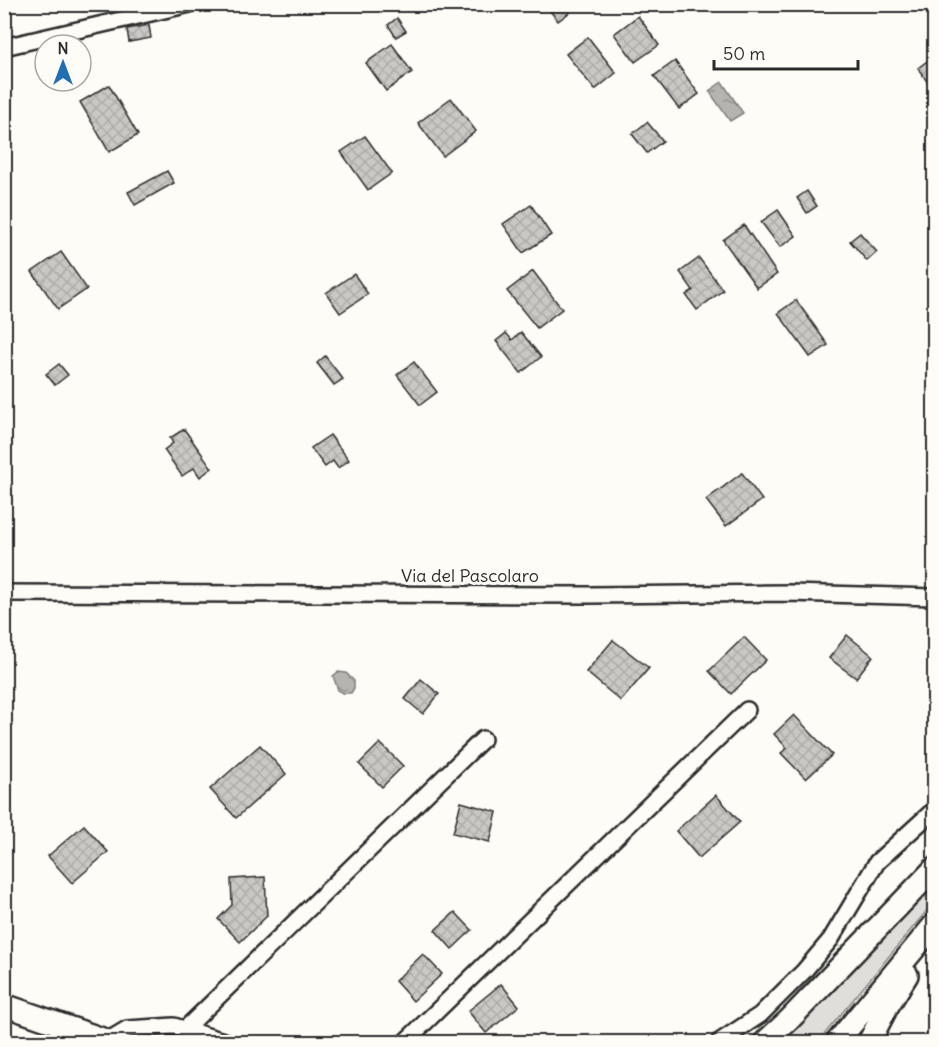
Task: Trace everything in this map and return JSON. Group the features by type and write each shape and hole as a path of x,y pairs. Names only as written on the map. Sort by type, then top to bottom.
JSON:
{"main road":[{"path":"765,1042 789,1020 934,868"},
{"path":"837,1042 934,925"},
{"path":"869,1042 887,1008 934,932"},
{"path":"4,1005 109,1042"}],"street":[{"path":"4,47 190,4"},
{"name":"Via del Pascolaro","path":"4,593 589,595 789,593 934,597"},
{"path":"405,1042 747,710"},
{"path":"185,1029 483,739"},
{"path":"719,1042 760,1015 804,971 831,939 877,862 934,810"},
{"path":"109,1042 127,1029 174,1026 227,1042"}],"shaded area":[{"path":"934,884 934,902 818,1042 778,1042 792,1031"}],"water":[{"path":"722,82 743,113 730,121 709,91"},
{"path":"338,672 346,673 354,681 351,693 338,690 333,676"}],"building":[{"path":"535,4 564,4 570,12 558,21 546,6 539,11"},
{"path":"926,4 934,4 934,17"},
{"path":"638,16 659,45 635,62 614,34"},
{"path":"397,18 406,31 396,37 388,25"},
{"path":"149,25 151,38 129,42 127,29"},
{"path":"588,37 616,73 595,90 566,54"},
{"path":"392,44 412,72 386,91 366,63"},
{"path":"934,56 934,92 918,68"},
{"path":"675,61 699,94 679,109 654,76"},
{"path":"109,85 138,135 109,152 80,102"},
{"path":"451,98 476,131 443,156 418,123"},
{"path":"647,122 663,141 647,153 632,134"},
{"path":"365,136 392,173 368,190 341,152"},
{"path":"167,171 174,183 135,205 128,192"},
{"path":"807,191 817,206 807,213 797,198"},
{"path":"531,205 551,235 523,253 503,224"},
{"path":"778,210 796,236 780,247 761,222"},
{"path":"744,225 777,274 757,288 723,240"},
{"path":"860,233 877,252 867,261 850,241"},
{"path":"61,252 87,289 58,309 32,272"},
{"path":"699,258 723,290 697,310 686,295 693,290 680,272"},
{"path":"533,271 562,309 537,328 507,291"},
{"path":"354,274 368,294 340,313 326,293"},
{"path":"796,300 828,345 810,357 778,313"},
{"path":"521,332 541,357 521,373 496,341 506,333 512,340"},
{"path":"325,356 343,379 334,385 317,363"},
{"path":"414,362 437,392 420,405 397,375"},
{"path":"59,364 68,375 55,385 46,374"},
{"path":"184,429 212,468 200,477 194,468 182,476 164,450 173,443 170,438"},
{"path":"330,435 349,460 338,468 333,461 325,467 311,448"},
{"path":"742,473 762,500 726,526 706,500"},
{"path":"847,635 873,656 856,678 829,658"},
{"path":"744,637 766,660 731,694 709,671"},
{"path":"613,640 649,668 621,701 586,672"},
{"path":"421,679 439,694 423,714 405,699"},
{"path":"794,715 832,755 806,779 781,753 787,748 774,734"},
{"path":"380,743 403,766 382,787 359,764"},
{"path":"260,745 286,774 236,818 210,789"},
{"path":"716,795 740,822 699,858 676,831"},
{"path":"461,802 497,812 490,842 453,833"},
{"path":"84,825 108,852 72,883 48,856"},
{"path":"265,877 267,916 240,942 218,919 232,905 231,879"},
{"path":"455,912 472,930 452,949 435,930"},
{"path":"423,954 442,974 413,1001 395,981"},
{"path":"501,984 519,1006 486,1033 468,1011"}]}
